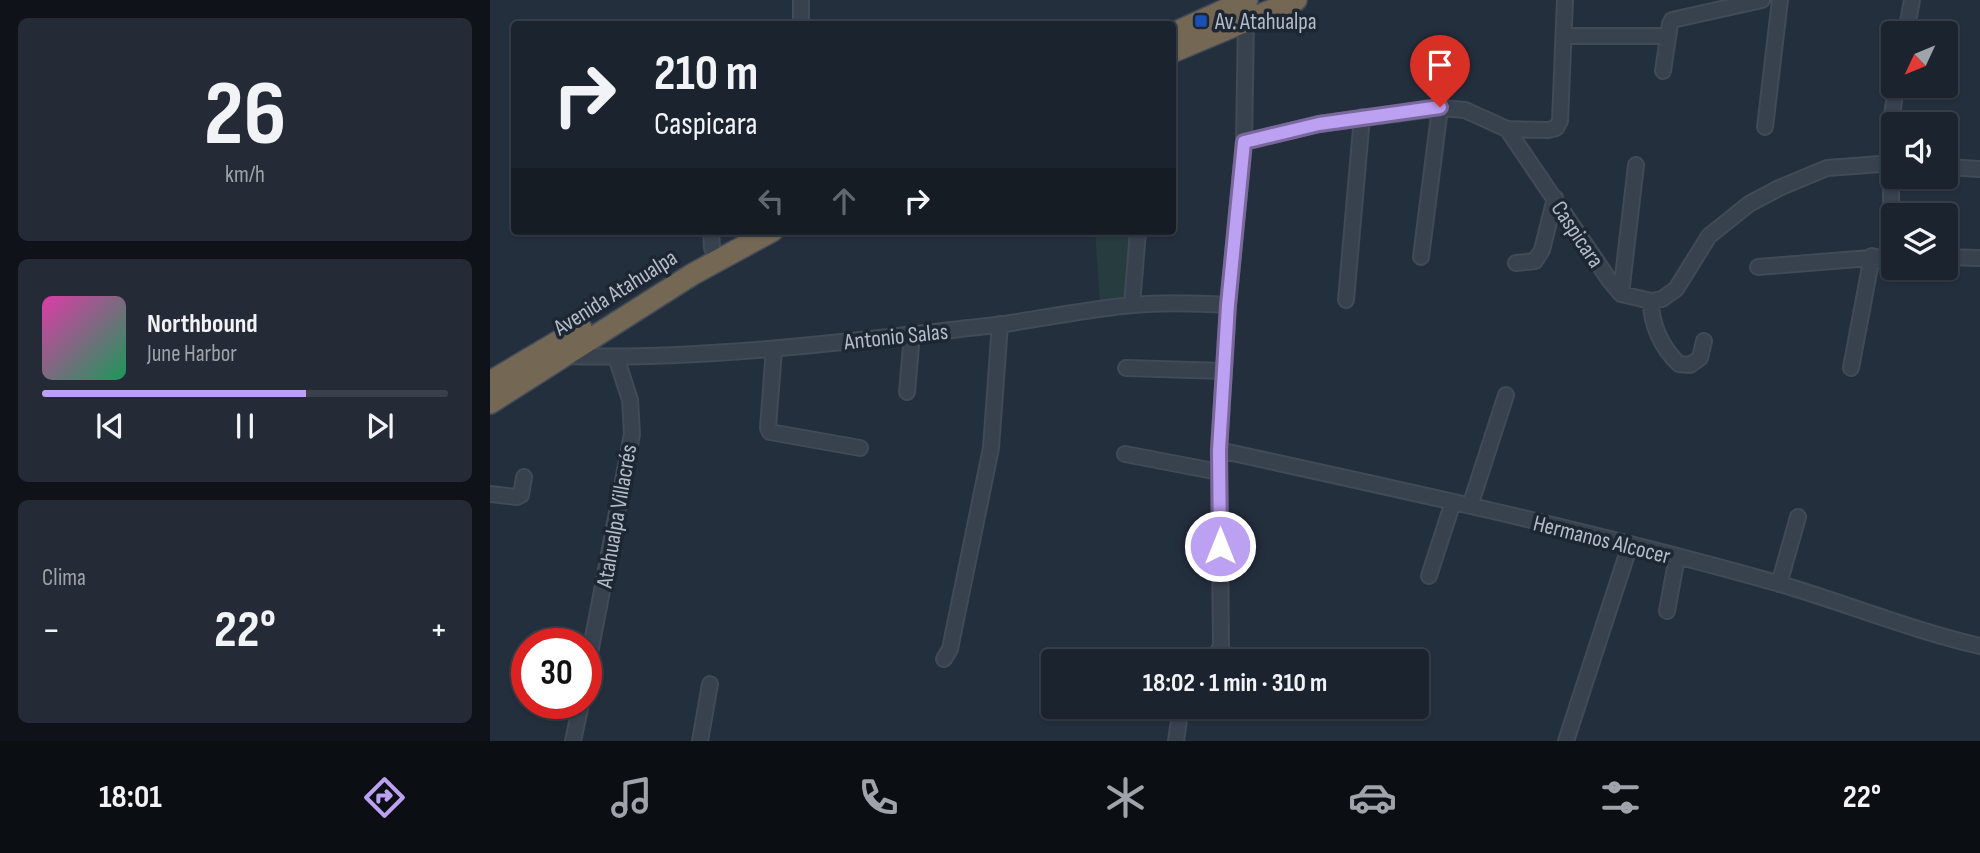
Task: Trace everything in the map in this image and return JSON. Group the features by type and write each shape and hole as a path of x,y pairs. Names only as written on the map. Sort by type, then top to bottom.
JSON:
{"highway":[{"path":"1176,33 1247,10 1296,0"},
{"path":"1176,50 1247,10"},
{"name":"Avenida Atahualpa","path":"490,403 693,274 765,235"},
{"name":"Avenida Atahualpa","path":"494,377 711,239"}],"street":[{"path":"801,0 801,21"},
{"path":"1244,142 1319,124 1440,107 1465,110 1507,129 1556,128 1560,121 1565,0"},
{"path":"1663,71 1670,24 1677,18 1762,0"},
{"path":"1765,127 1780,0"},
{"path":"1908,21 1912,0"},
{"path":"1219,649 1219,450 1228,305 1244,142 1247,10"},
{"path":"1565,36 1668,36"},
{"path":"1422,257 1440,107"},
{"path":"1346,300 1362,117"},
{"name":"Caspicara","path":"1507,129 1621,294"},
{"path":"1636,165 1621,294 1651,301 1661,299 1676,289 1709,236 1749,204 1827,168 1881,164"},
{"path":"1958,168 1980,169"},
{"path":"1516,263 1535,261 1542,250 1555,198"},
{"path":"1132,305 1138,235"},
{"path":"1851,368 1872,256"},
{"path":"1758,267 1881,256"},
{"path":"1958,257 1980,258"},
{"path":"1651,301 1651,317 1658,333 1668,354 1679,364 1690,365 1700,358 1704,341"},
{"name":"Antonio Salas","path":"563,356 616,357 774,349 1000,324 1132,305 1182,302 1228,305"},
{"path":"944,659 950,649 991,448 1000,324"},
{"path":"907,393 912,334"},
{"path":"774,349 768,428 770,432 860,448"},
{"name":"Atahualpa Villacrés","path":"595,628 632,434 630,400 616,357"},
{"path":"1126,368 1224,371"},
{"path":"1470,506 1506,395"},
{"name":"Hermanos Alcocer","path":"1219,450 1453,502 1677,557 1779,584 1938,636 1980,646"},
{"path":"1125,454 1219,472"},
{"path":"490,494 517,497 521,495 524,477"},
{"path":"1429,576 1453,502"},
{"path":"1779,584 1798,517"},
{"path":"1566,741 1630,545"},
{"path":"1667,611 1677,557"},
{"path":"700,741 710,684"},
{"path":"573,741 578,719"},
{"path":"1176,741 1179,719"}],"green space":[{"path":"1095,235 1134,235 1128,295 1100,304"}],"place":[{"name":"Av. Atahualpa","path":"1201,21"}],"route":[{"path":"1220,546 1219,450 1228,305 1244,142 1319,124 1440,107"}]}
